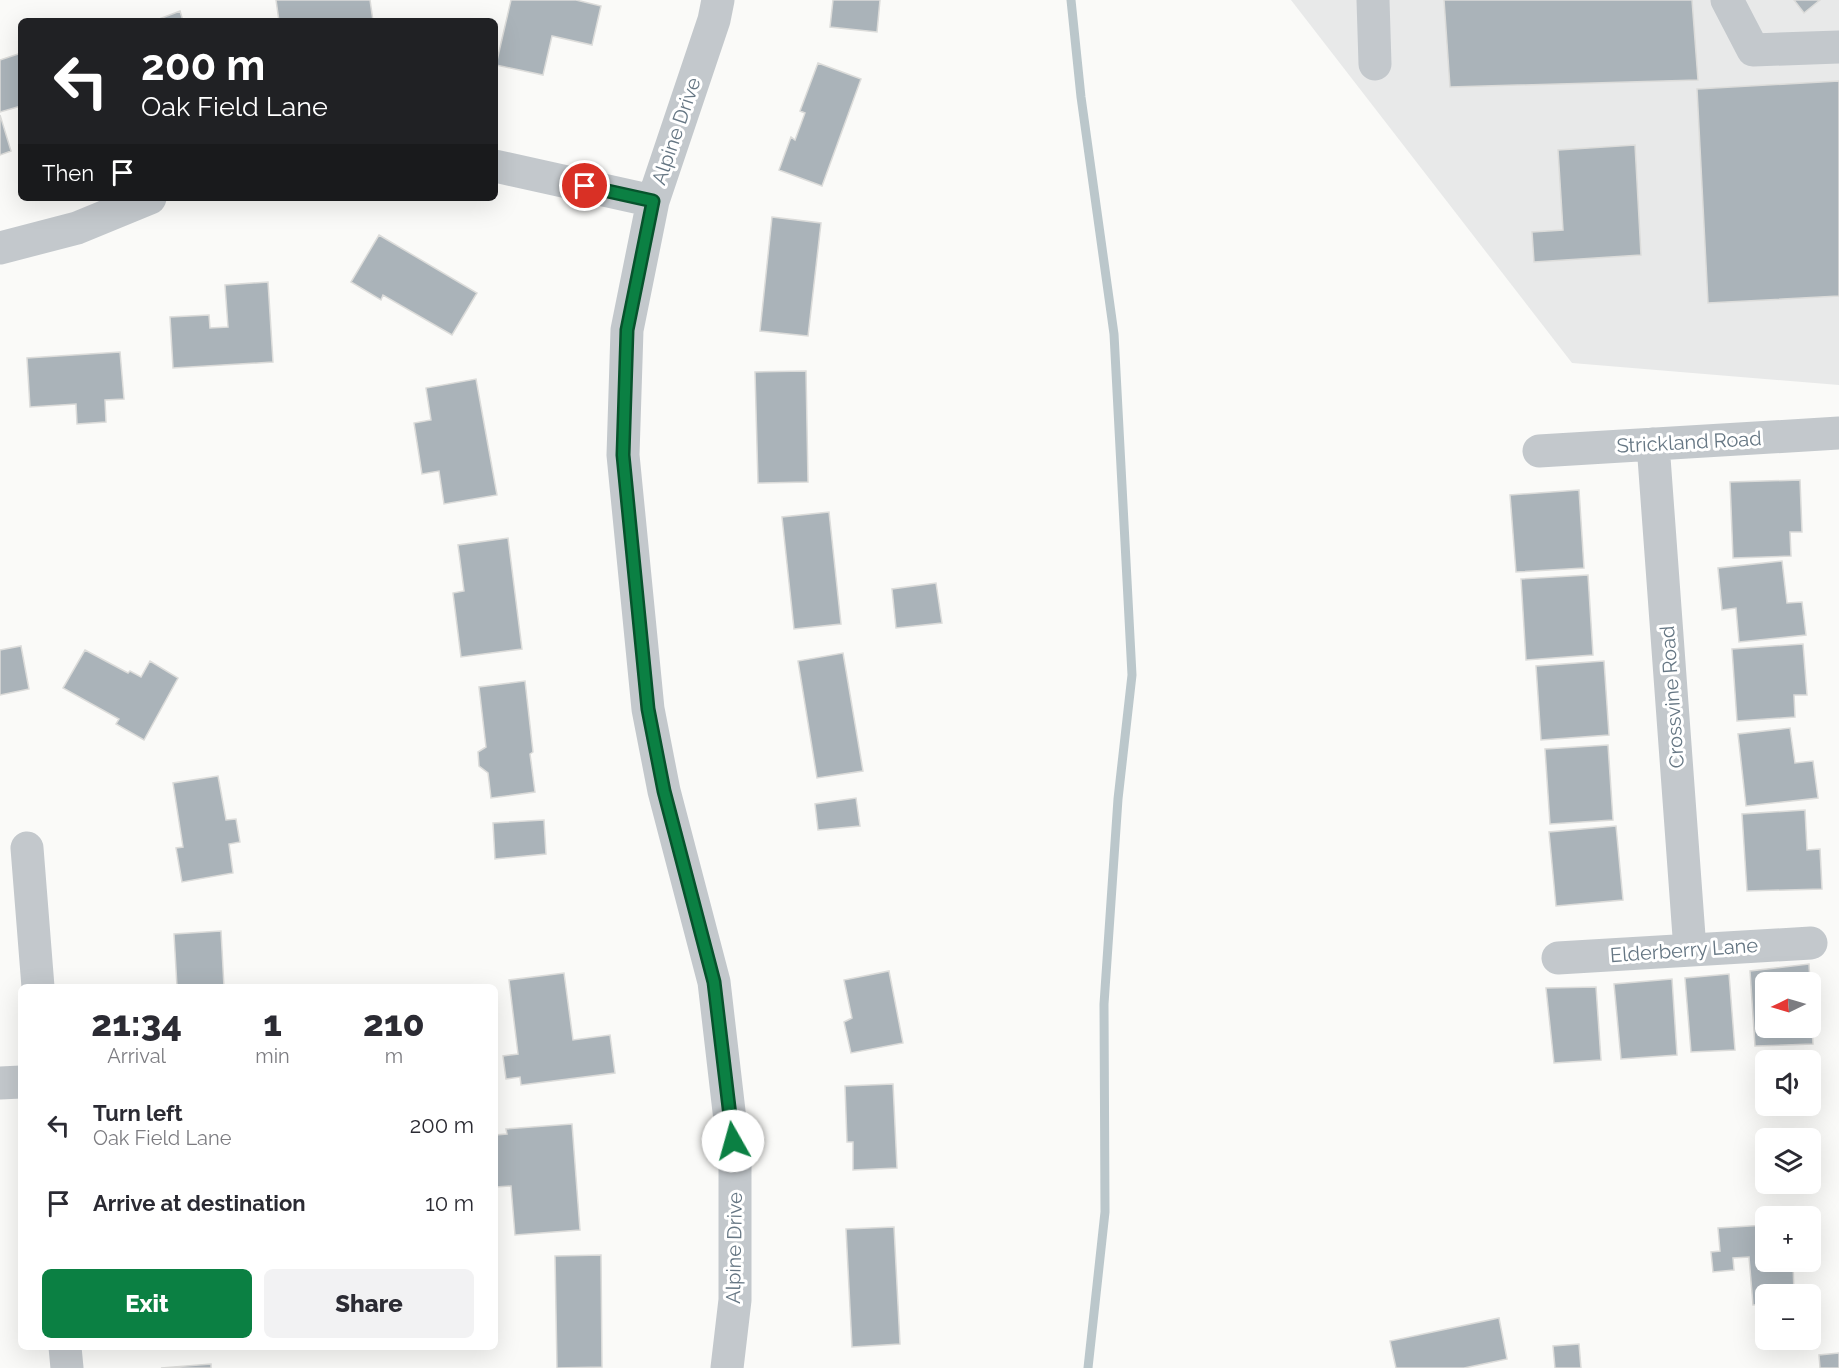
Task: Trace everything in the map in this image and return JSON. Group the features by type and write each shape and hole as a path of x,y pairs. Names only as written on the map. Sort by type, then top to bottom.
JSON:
{"street":[{"name":"Alpine Drive","path":"718,0 714,20 653,201 627,330 623,455 648,709 664,791 714,982 735,1163 735,1300 727,1368"},
{"path":"1373,0 1375,64"},
{"path":"1727,0 1753,50 1839,47"},
{"path":"498,167 653,201"},
{"path":"0,248 77,228 143,201"},
{"name":"Strickland Road","path":"1539,451 1839,433"},
{"name":"Crossvine Road","path":"1653,444 1690,950"},
{"path":"27,848 38,984"},
{"name":"Elderberry Lane","path":"1558,958 1811,943"},
{"path":"0,1083 18,1082"},
{"path":"65,1350 66,1368"}],"shaded area":[{"path":"1291,0 1839,0 1839,385 1572,363"}],"building":[{"path":"276,0 370,0 373,18 279,18"},
{"path":"511,0 576,0 601,6 592,45 552,36 543,75 498,65"},
{"path":"833,0 880,0 877,32 830,27"},
{"path":"1444,0 1692,0 1698,80 1450,87"},
{"path":"1794,0 1820,0 1804,13"},
{"path":"180,11 182,18 162,18"},
{"path":"18,54 18,107 0,112 0,60"},
{"path":"818,63 861,79 822,186 779,170 791,137 795,140 805,113 800,111"},
{"path":"1839,81 1839,296 1708,303 1697,89"},
{"path":"0,115 11,151 0,155"},
{"path":"1635,145 1641,255 1534,262 1532,232 1563,230 1558,150"},
{"path":"772,217 821,223 808,336 760,331"},
{"path":"379,235 477,293 452,335 383,295 381,300 351,282"},
{"path":"268,282 273,362 173,368 170,317 209,315 210,328 228,327 225,285"},
{"path":"120,352 124,399 105,400 106,422 77,424 76,404 30,407 27,358"},
{"path":"806,371 808,482 758,483 755,372"},
{"path":"476,379 497,495 444,504 439,471 422,474 414,423 431,420 426,388"},
{"path":"1800,480 1802,532 1790,532 1791,556 1733,558 1730,482"},
{"path":"1579,490 1584,568 1516,572 1510,495"},
{"path":"829,512 841,624 794,629 782,517"},
{"path":"508,538 522,649 461,657 453,593 464,591 458,545"},
{"path":"1782,561 1787,603 1802,602 1806,635 1739,642 1736,608 1722,610 1718,568"},
{"path":"1588,575 1593,655 1526,660 1521,579"},
{"path":"936,583 942,623 896,628 892,589"},
{"path":"1803,644 1807,695 1794,695 1795,717 1737,721 1732,649"},
{"path":"21,646 29,689 0,695 0,650"},
{"path":"85,650 128,673 130,671 141,677 150,661 178,678 144,740 116,724 119,719 63,688"},
{"path":"843,653 863,771 817,778 798,661"},
{"path":"1604,661 1609,735 1541,740 1536,666"},
{"path":"525,681 535,792 491,798 488,773 479,766 478,752 486,747 479,687"},
{"path":"1790,728 1795,763 1813,761 1818,798 1746,806 1738,734"},
{"path":"1608,745 1613,820 1550,824 1545,749"},
{"path":"218,776 226,820 236,819 240,842 229,844 233,873 182,882 176,848 183,847 173,783"},
{"path":"856,798 860,826 818,830 815,804"},
{"path":"1805,810 1807,850 1820,849 1822,889 1747,891 1742,814"},
{"path":"544,820 546,854 495,859 493,823"},
{"path":"1616,826 1623,900 1556,906 1549,832"},
{"path":"221,931 224,984 177,984 174,934"},
{"path":"1809,964 1809,972 1755,972 1755,1038 1813,1038 1813,1044 1755,1046 1750,971"},
{"path":"889,971 903,1043 851,1053 844,1022 852,1018 844,980"},
{"path":"564,973 573,1040 610,1035 615,1073 521,1085 520,1077 506,1079 503,1056 518,1054 509,980"},
{"path":"1729,974 1735,1050 1691,1052 1685,978"},
{"path":"1672,979 1677,1055 1621,1059 1614,984"},
{"path":"1596,987 1601,1060 1554,1063 1546,988"},
{"path":"893,1084 897,1168 853,1170 853,1142 847,1142 845,1086"},
{"path":"572,1124 580,1230 515,1235 511,1186 498,1187 498,1135 507,1134 506,1129"},
{"path":"1755,1226 1755,1272 1793,1272 1794,1284 1755,1284 1755,1305 1753,1305 1749,1257 1733,1258 1734,1270 1713,1272 1711,1252 1720,1251 1718,1228"},
{"path":"894,1227 900,1344 852,1347 846,1229"},
{"path":"601,1255 602,1367 557,1368 555,1256"},
{"path":"1499,1318 1507,1359 1464,1368 1396,1368 1390,1341"},
{"path":"1579,1344 1581,1368 1555,1368 1553,1346"},
{"path":"1839,1353 1839,1368 1820,1368 1819,1355"},
{"path":"211,1364 211,1368 161,1368"}],"waterway":[{"path":"1071,0 1081,97 1114,334 1132,675 1118,799 1104,1004 1105,1212 1088,1368"}],"route":[{"path":"585,186 653,201 627,330 623,455 648,709 664,791 714,982 733,1141"}]}
